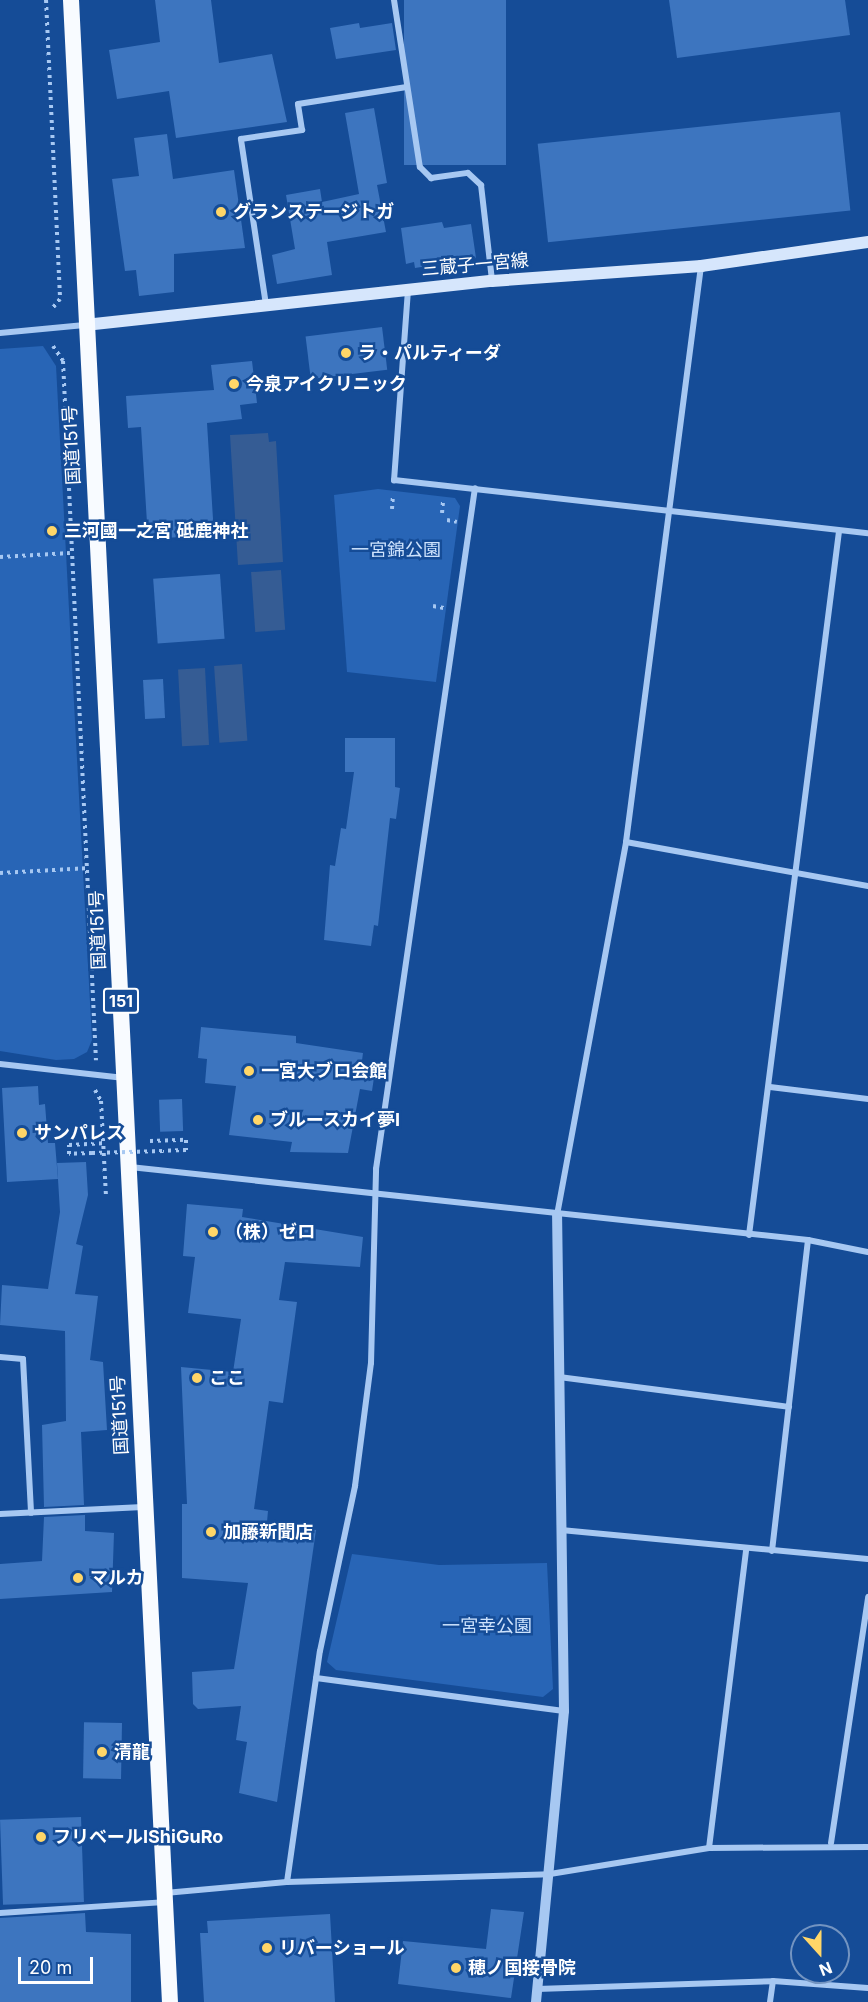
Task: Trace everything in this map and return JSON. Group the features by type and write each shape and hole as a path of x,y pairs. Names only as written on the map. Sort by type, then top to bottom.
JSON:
{"highway":[{"name":"国道151号","path":"72,0 85,325 170,2002"}],"main road":[{"name":"三蔵子一宮線","path":"85,325 492,281 701,266 868,242"}],"street":[{"path":"394,0 420,167 431,178 468,173 481,185 492,281"},
{"path":"266,305 241,139 302,130 298,104 407,87"},
{"path":"536,2002 564,1711 557,1215 626,842 665,512 701,266"},
{"path":"408,290 394,480 868,533"},
{"path":"0,333 85,325"},
{"path":"287,1882 316,1678 355,1486 371,1363 377,1193 475,488"},
{"path":"748,1235 770,1087 839,531"},
{"path":"626,842 868,886"},
{"path":"0,1064 124,1078"},
{"path":"770,1087 868,1099"},
{"path":"129,1167 377,1193 557,1215 808,1240 868,1252"},
{"path":"772,1551 808,1240"},
{"path":"0,1357 23,1359 31,1512"},
{"path":"559,1377 789,1407"},
{"path":"0,1514 144,1507"},
{"path":"561,1530 868,1559"},
{"path":"709,1848 746,1549"},
{"path":"831,1843 868,1597"},
{"path":"316,1678 564,1711"},
{"path":"0,1913 165,1898 287,1882 550,1874 709,1848 831,1843 868,1847"},
{"path":"537,1989 773,1981 868,1988"},
{"path":"770,2002 773,1981"}],"path":[{"path":"46,0 60,299 52,309"},
{"path":"53,346 63,361 70,553 99,1055 93,1064"},
{"path":"0,557 70,553"},
{"path":"0,873 90,868"},
{"path":"95,1089 101,1101 106,1196"},
{"path":"103,1143 69,1144 69,1154 186,1150 186,1140 150,1141"}],"green space":[{"path":"43,346 56,366 92,1040 87,1052 74,1059 56,1060 0,1051 0,349"},
{"name":"一宮錦公園","path":"378,489 455,498 460,506 436,682 347,672 334,495"},
{"name":"一宮幸公園","path":"352,1554 439,1565 547,1563 553,1689 543,1697 336,1670 327,1662"}],"shaded area":[{"path":"268,433 269,442 276,441 283,562 238,565 230,435"},
{"path":"281,570 285,630 255,632 251,572"},
{"path":"242,664 247,741 219,743 214,666"},
{"path":"205,668 209,745 182,746 178,669"}],"building":[{"path":"155,0 211,0 219,63 272,54 287,122 176,138 169,91 117,99 109,50 160,42"},
{"path":"404,0 506,0 506,165 404,165"},
{"path":"669,0 845,0 850,35 677,58"},
{"path":"359,23 360,28 392,23 396,50 336,59 330,28"},
{"path":"374,108 387,183 377,185 386,232 327,242 332,275 277,284 272,255 295,249 286,195 320,189 322,202 359,194 345,113"},
{"path":"840,112 850,210 548,242 538,144"},
{"path":"167,134 173,179 234,170 245,248 174,254 174,292 139,296 136,270 125,271 112,179 139,176 134,138"},
{"path":"442,222 444,228 471,224 476,258 415,268 414,262 406,264 401,228"},
{"name":"ラ・パルティーダ","path":"382,327 387,370 311,379 306,336"},
{"path":"252,361 257,403 240,405 242,419 207,423 214,535 148,539 141,427 128,428 126,396 214,390 211,365"},
{"path":"220,574 225,639 158,644 153,579"},
{"path":"163,679 165,718 145,719 143,680"},
{"path":"345,738 395,738 395,787 400,788 396,819 390,818 378,926 374,925 371,946 324,940 330,865 335,866 341,828 346,829 354,772 345,772"},
{"path":"201,1027 296,1036 296,1043 363,1053 361,1068 375,1071 372,1091 360,1089 348,1153 290,1152 292,1142 229,1135 236,1086 205,1083 207,1059 198,1058"},
{"name":"サンパレス","path":"38,1086 39,1105 45,1104 48,1143 55,1143 58,1179 7,1182 2,1088"},
{"path":"182,1099 183,1131 160,1132 159,1100"},
{"path":"86,1162 88,1195 76,1244 83,1246 75,1294 98,1296 90,1360 103,1362 107,1430 81,1432 84,1505 44,1507 42,1425 66,1421 65,1331 0,1325 2,1285 48,1289 60,1212 57,1163"},
{"path":"187,1204 243,1209 242,1217 363,1237 360,1267 285,1262 279,1300 297,1302 283,1403 269,1401 254,1509 268,1511 267,1522 316,1530 277,1802 239,1793 247,1742 236,1740 241,1706 198,1709 193,1704 192,1672 234,1669 248,1583 182,1578 182,1504 187,1504 181,1367 233,1372 241,1319 188,1313 195,1257 183,1256"},
{"path":"85,1515 85,1531 114,1533 112,1592 0,1599 0,1564 42,1561 44,1517"},
{"name":"清龍","path":"84,1722 122,1723 121,1779 83,1778"},
{"path":"81,1817 84,1902 3,1905 0,1820"},
{"path":"491,1909 524,1912 511,1998 398,1984 403,1941 486,1949"},
{"path":"85,1913 86,1932 131,1934 131,2002 0,2002 0,1918"},
{"path":"330,1914 335,2002 204,2002 200,1933 208,1933 207,1921"}],"place":[{"name":"グランステージトガ","path":"221,212"},
{"name":"ラ・パルティーダ","path":"346,353"},
{"name":"今泉アイクリニック","path":"234,384"},
{"name":"三河國一之宮 砥鹿神社","path":"52,531"},
{"name":"一宮大ブロ会館","path":"249,1071"},
{"name":"ブルースカイ夢I","path":"258,1120"},
{"name":"サンパレス","path":"22,1133"},
{"name":"（株）ゼロ","path":"213,1232"},
{"name":"ここ","path":"197,1378"},
{"name":"加藤新聞店","path":"211,1532"},
{"name":"マルカ","path":"78,1578"},
{"name":"清龍","path":"102,1752"},
{"name":"フリベールIShiGuRo","path":"41,1837"},
{"name":"リバーショール","path":"267,1948"},
{"name":"穂ノ国接骨院","path":"456,1968"}]}
